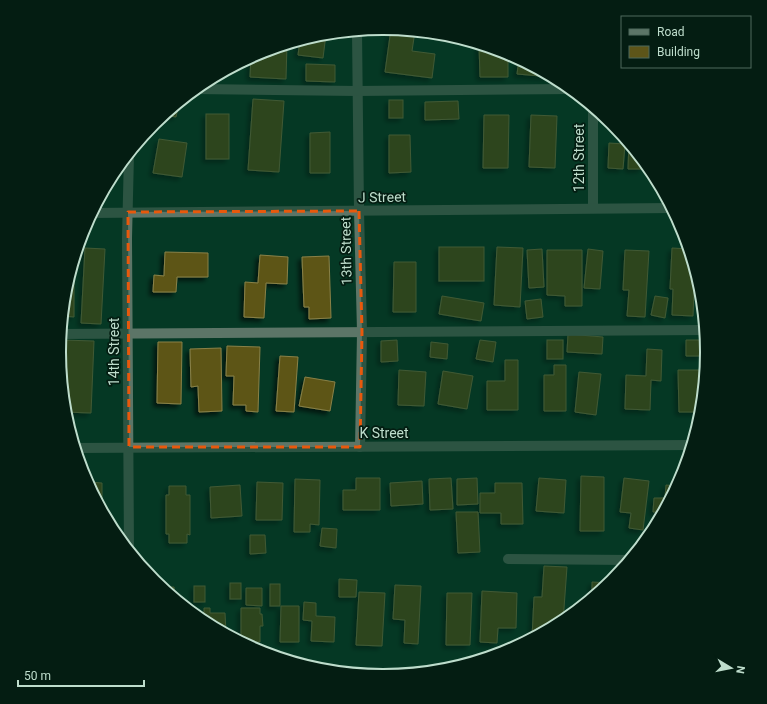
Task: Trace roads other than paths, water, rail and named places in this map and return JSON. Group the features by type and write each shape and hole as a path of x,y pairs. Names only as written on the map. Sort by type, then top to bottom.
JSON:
{"street":[{"name":"13th Street","path":"357,37 362,332 360,447"},
{"path":"206,89 561,89"},
{"name":"12th Street","path":"593,114 593,208"},
{"name":"14th Street","path":"129,163 129,541"},
{"name":"J Street","path":"99,212 666,208"},
{"path":"67,334 700,330"},
{"name":"K Street","path":"81,448 687,445"},
{"path":"508,559 623,560"}]}
